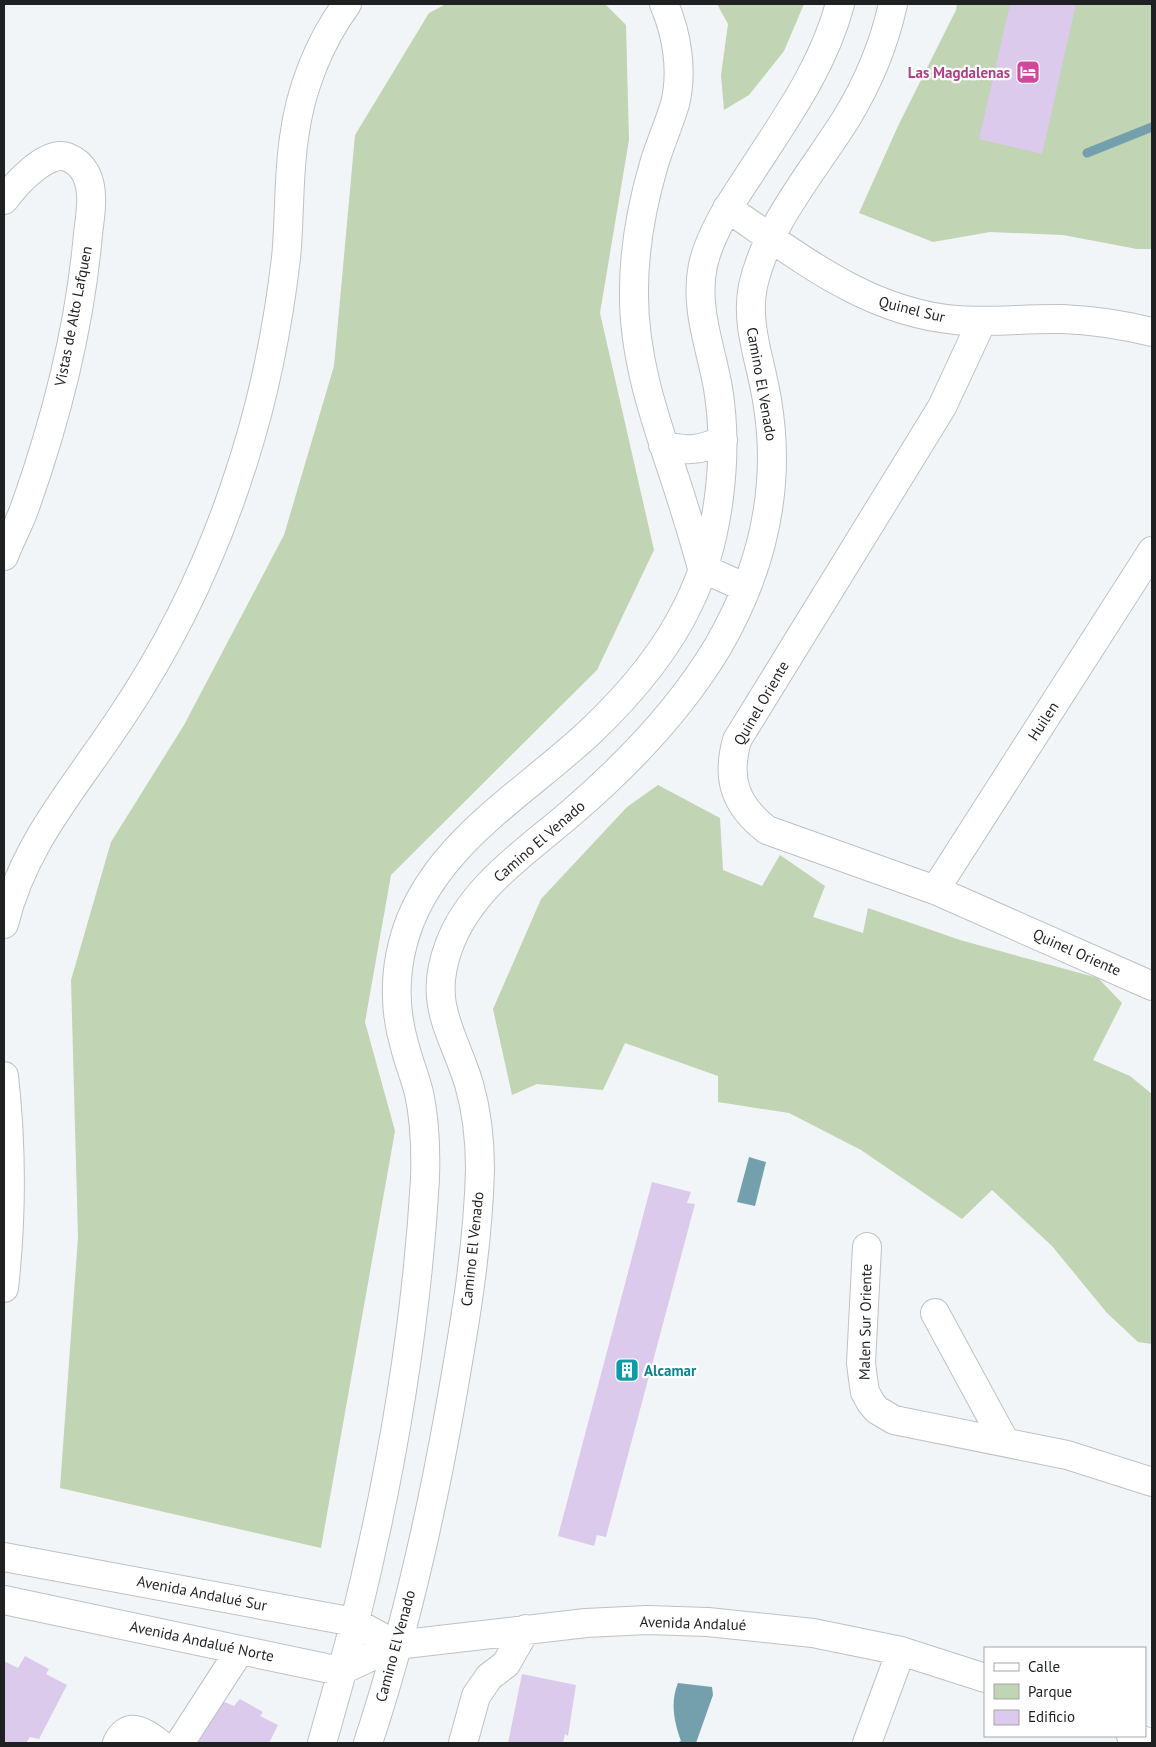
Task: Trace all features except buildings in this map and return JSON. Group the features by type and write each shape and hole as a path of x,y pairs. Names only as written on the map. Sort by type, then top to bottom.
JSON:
{"street":[{"path":"4,924 16,882 29,855 63,800 123,715 159,656 183,611 224,518 256,418 274,341 287,245 294,136 300,107 321,47 347,4"},
{"path":"664,4 676,43 678,86 671,118 646,194 634,263 634,293 639,355 645,386 702,568 746,588"},
{"path":"322,1743 354,1622 391,1450 405,1366 425,1180 424,1124 420,1096 399,1023 397,999 398,972 408,927 421,897 448,859 509,801 587,734 643,676 674,631 690,601 702,568 719,501 723,440 718,386 705,333 702,308 703,266 715,230 727,208 808,82 824,51 840,4"},
{"name":"Camino El Venado","path":"368,1743 396,1645 423,1538 460,1350 473,1256 480,1176 480,1144 476,1112 468,1081 448,1034 443,1014 440,990 449,945 459,923 492,882 513,861 604,784 679,704 720,644 746,588 763,538 773,482 772,429 753,336 751,313 753,287 772,238 795,195 864,87 878,55 893,4"},
{"name":"Vistas de Alto Lafquen","path":"4,200 14,187 41,163 52,158 65,156 78,163 86,174 91,206 80,290 62,382 24,509 4,556"},
{"name":"Quinel Sur","path":"727,208 846,287 875,301 932,317 982,321 1063,319 1106,323 1152,332"},
{"name":"Quinel Oriente","path":"982,321 942,407 737,740 733,756 734,782 742,806 753,819 767,830 935,890 1152,986"},
{"path":"663,445 678,450 695,450 723,440"},
{"name":"Huilen","path":"935,890 1152,551"},
{"path":"4,1076 12,1173 10,1230 4,1288"},
{"name":"Malen Sur Oriente","path":"867,1247 861,1363 865,1392 871,1403 878,1410 894,1420 1067,1454 1152,1482"},
{"path":"935,1314 1004,1442"},
{"name":"Avenida Andalué Sur","path":"4,1557 354,1622 396,1645"},
{"name":"Avenida Andalué Norte","path":"4,1600 340,1671"},
{"name":"Avenida Andalué","path":"396,1645 595,1622 708,1622 813,1632 901,1651 984,1678"},
{"path":"463,1743 476,1696 489,1677 506,1664 526,1629"},
{"path":"340,1671 396,1645"},
{"path":"180,1743 240,1650"},
{"path":"867,1743 901,1651"},
{"path":"117,1743 120,1736 131,1730 142,1731 160,1743"},
{"path":"1135,1737 1150,1743"}],"green space":[{"path":"446,4 605,4 626,25 629,140 600,313 654,550 597,670 391,875 365,1022 395,1131 321,1548 60,1488 78,1237 71,980 111,842 184,725 284,535 334,366 355,135 429,13"},
{"path":"717,4 804,4 784,51 749,95 724,110 721,75 728,24"},
{"path":"957,4 1152,4 1152,249 1137,249 1063,235 990,232 933,242 859,213 898,126 956,10"},
{"path":"658,785 720,818 723,870 762,886 780,855 825,886 813,917 863,933 868,908 960,940 1098,978 1122,1003 1093,1060 1130,1076 1152,1094 1152,1344 1138,1342 1107,1313 1052,1246 992,1190 962,1219 861,1150 789,1113 718,1102 718,1076 625,1043 603,1090 537,1084 512,1095 493,1009 541,899 627,807"}],"water":[{"path":"749,1157 766,1162 755,1206 737,1202"},
{"path":"678,1683 712,1687 713,1695 696,1743 676,1743 681,1741 676,1727 674,1712 674,1697"}],"waterway":[{"path":"1087,153 1152,127"}],"place":[{"name":"Las Magdalenas","path":"1028,72"},
{"name":"Alcamar","path":"627,1370"}]}
